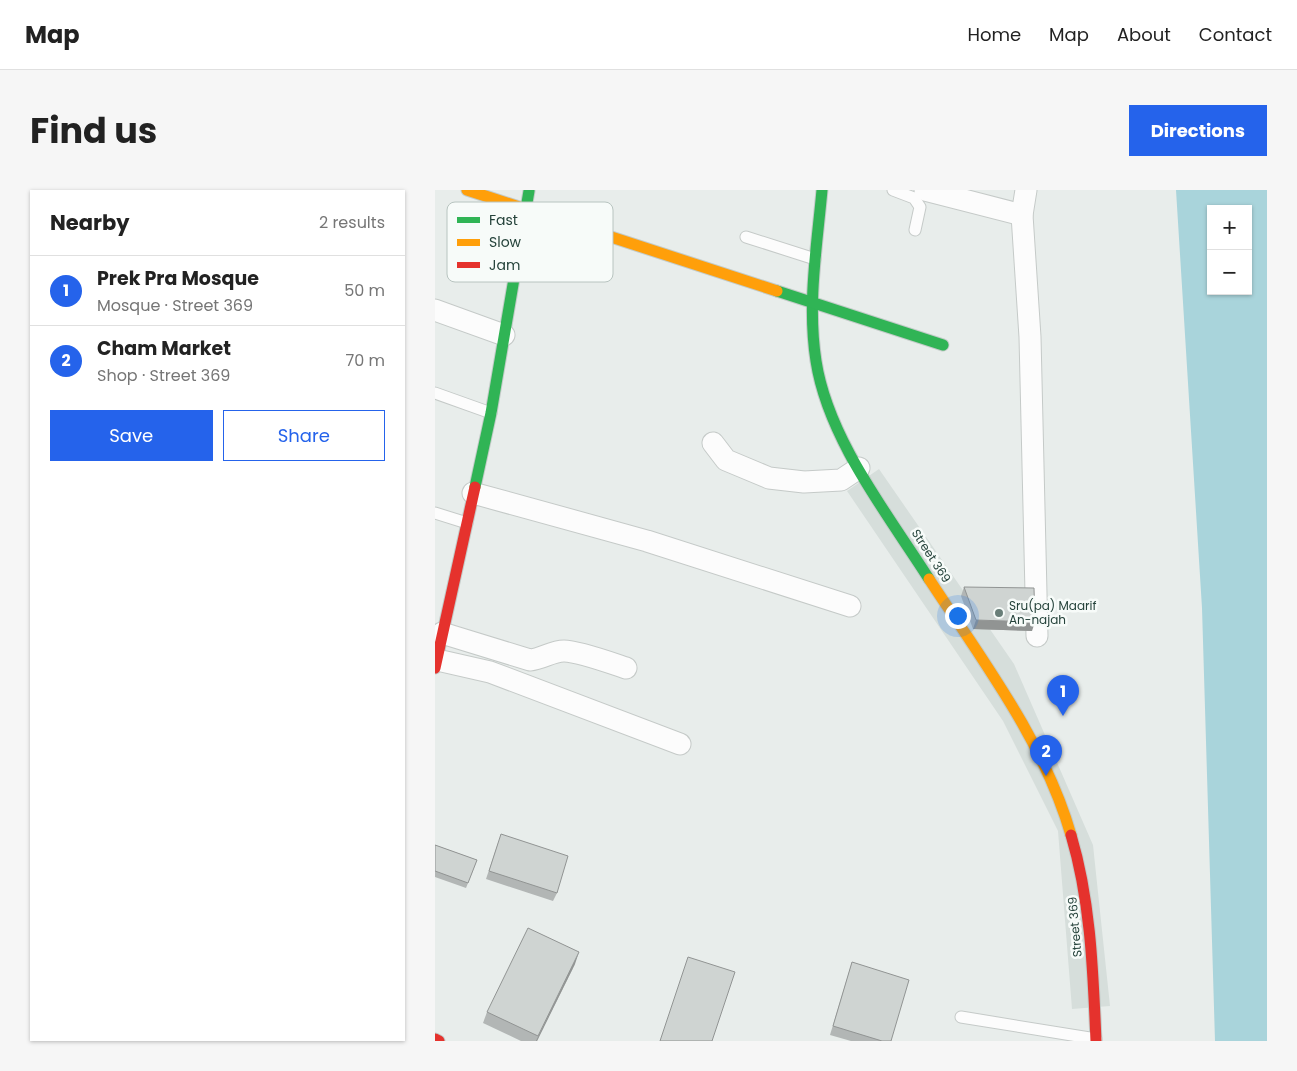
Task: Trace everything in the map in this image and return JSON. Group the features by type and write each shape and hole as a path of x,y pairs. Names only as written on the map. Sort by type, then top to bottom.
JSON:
{"street":[{"path":"467,190 504,202"},
{"name":"Street 369","path":"822,190 812,303 817,362 829,405 859,468 1006,699 1039,757 1066,815 1084,878 1090,931 1096,1040"},
{"path":"925,190 1022,215"},
{"path":"1026,190 1022,215 1030,338 1037,636"},
{"path":"613,238 943,345"},
{"path":"513,282 491,413 468,523 441,608 442,633 436,664 490,672 680,744"},
{"path":"435,310 504,335"},
{"path":"713,443 726,460 769,478 825,482 841,480 859,468"},
{"path":"473,493 647,541 850,606"},
{"path":"442,633 530,660 539,659 547,654 565,651 626,668"},
{"path":"435,1039 439,1041"}],"lane":[{"path":"893,190 914,198 920,207 915,230"},
{"path":"746,237 815,259"},
{"path":"435,392 491,413"},
{"path":"435,513 468,523"},
{"path":"961,1017 1096,1040"}],"shaded area":[{"path":"879,469 1014,664 1093,845 1110,1006 1072,1009 1058,831 1003,721 847,491"}],"water":[{"path":"1176,190 1267,190 1267,1041 1215,1041 1202,608"}],"building":[{"name":"Sru(pa) Maarif An-najah","path":"964,587 1034,588 1035,622 976,620"},
{"path":"501,834 568,856 557,893 489,871"},
{"path":"435,845 477,860 468,883 435,871"},
{"path":"528,928 579,952 538,1036 487,1012"},
{"path":"688,957 735,972 712,1041 660,1041"},
{"path":"852,962 909,980 891,1041 882,1041 833,1026"}],"traffic: fast":[{"path":"822,190 812,318 816,361 823,390 833,419 861,474 929,579"},
{"path":"527,202 529,191"},
{"path":"475,487 491,413 513,282"},
{"path":"777,291 943,345"}],"traffic: slow":[{"path":"467,190 504,202"},
{"path":"613,238 777,291"},
{"path":"929,579 1010,702 1028,734 1045,767 1071,835"}],"traffic: jam":[{"path":"435,668 475,487"},
{"path":"1071,835 1078,860 1087,911 1096,1041"},
{"path":"435,1039 439,1041"}],"place":[{"name":"Sru(pa) Maarif An-najah","path":"999,613"},
{"name":"Prek Pra Mosque","path":"1063,716"},
{"name":"Cham Market","path":"1046,776"}]}
